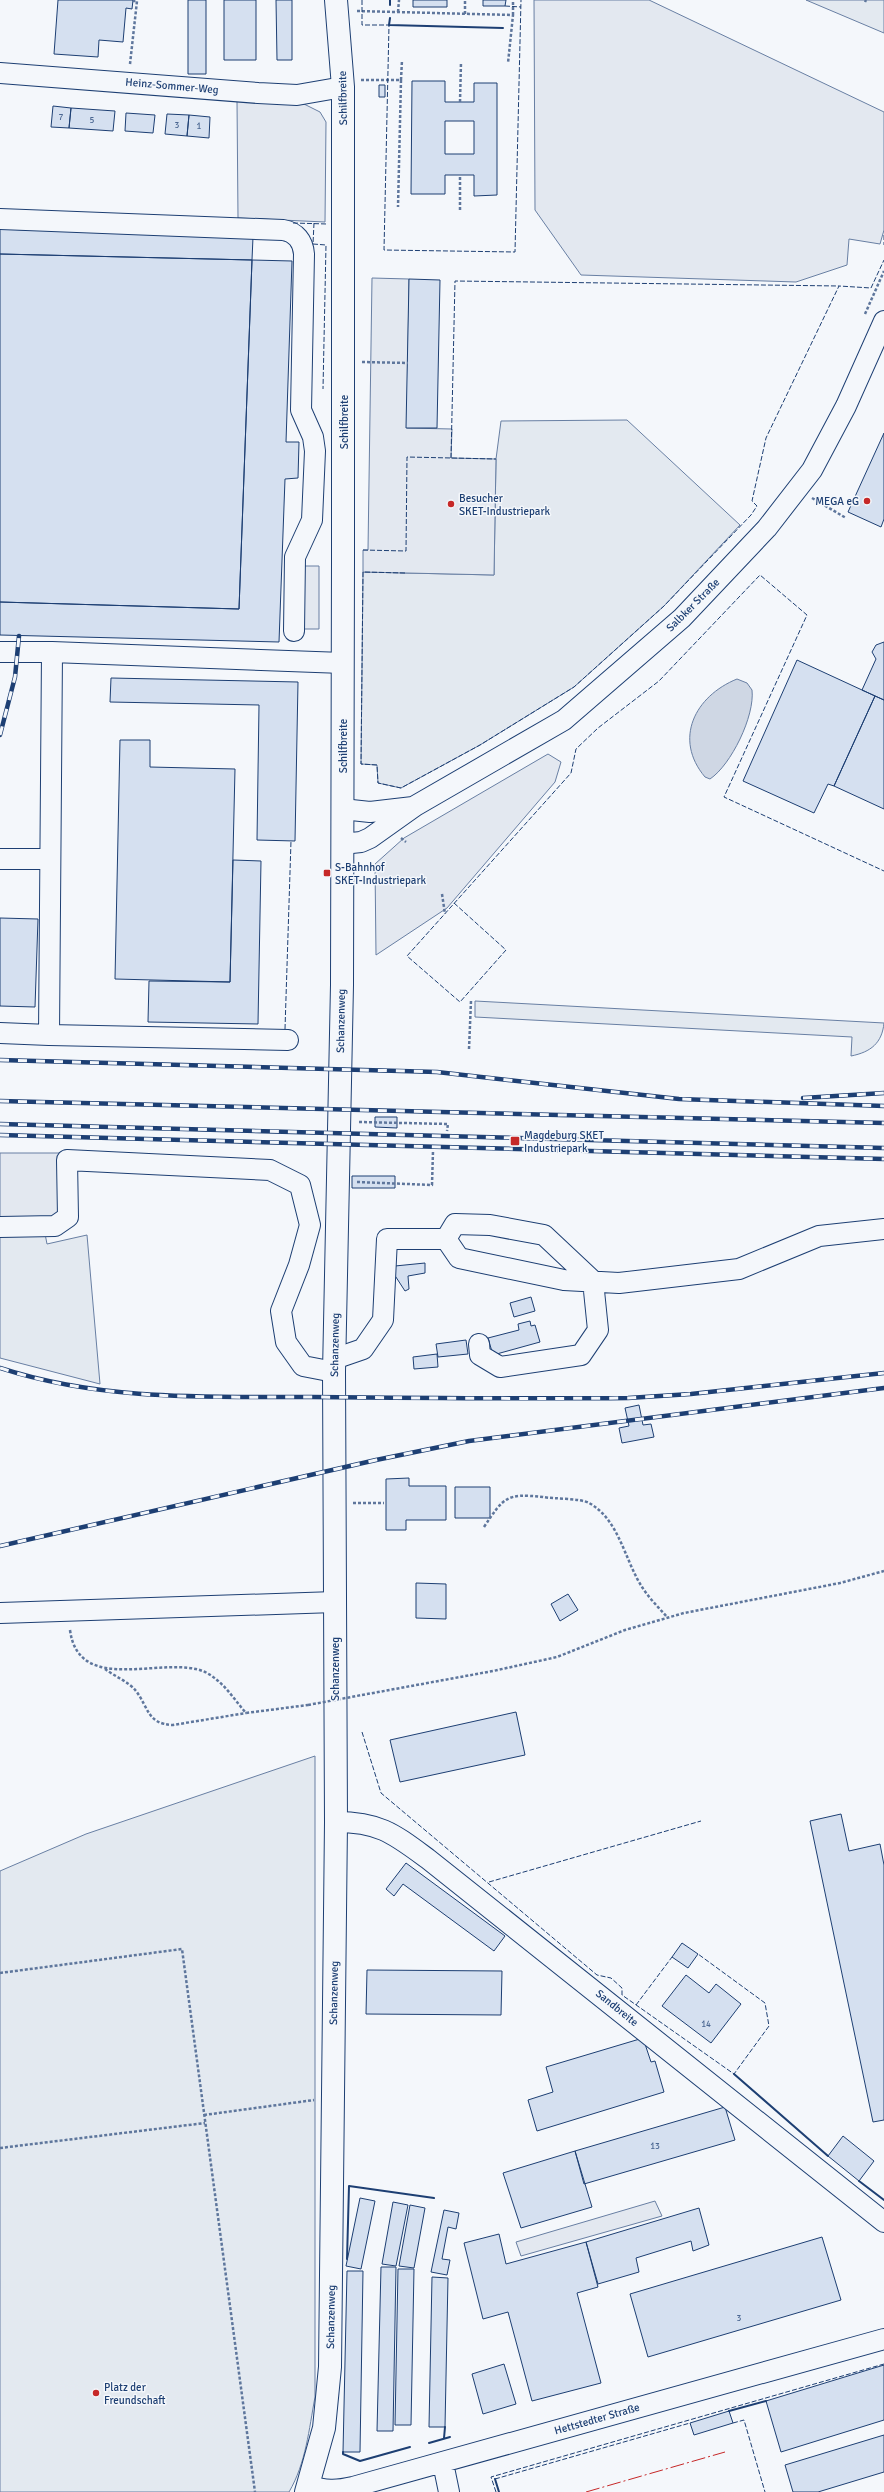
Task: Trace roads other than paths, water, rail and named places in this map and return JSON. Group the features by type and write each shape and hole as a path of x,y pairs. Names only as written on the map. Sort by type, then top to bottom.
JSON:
{"main road":[{"name":"Schilfbreite","path":"337,7 352,83 343,663 342,844"},
{"name":"Schanzenweg","path":"308,2488 324,2428 330,2367 336,1822 334,1366 339,1175 342,844"}],"street":[{"name":"Heinz-Sommer-Weg","path":"0,73 297,95 352,83"},
{"path":"0,219 284,230 291,232 298,238 304,254 301,410 313,437 315,451 312,520 295,557 294,631"},
{"name":"Salbker Straße","path":"342,844 361,842 415,806 558,724 594,695 682,618 756,539 798,490 824,450 884,321"},
{"path":"0,652 52,652 343,663"},
{"path":"49,1035 52,652"},
{"name":"Salbker Straße","path":"342,809 370,812 415,806"},
{"path":"0,859 50,859"},
{"path":"0,1032 49,1035 288,1040"},
{"path":"0,1227 55,1226 68,1217 67,1160 270,1170 300,1184 310,1225 299,1265 281,1311 286,1342 303,1366 334,1366 363,1349 383,1320 387,1238 446,1239"},
{"path":"446,1239 455,1224 490,1225 544,1235 593,1282 598,1330 581,1355 500,1366 480,1355 479,1344"},
{"path":"446,1239 459,1258 564,1280 619,1283 739,1269 819,1236 884,1229"},
{"path":"0,1613 335,1602"},
{"name":"Sandbreite","path":"336,1822 371,1824 397,1836 422,1854 884,2222"},
{"name":"Hettstedter Straße","path":"308,2488 336,2491 443,2463 884,2339"},
{"path":"443,2463 449,2492"}],"railway":[{"path":"0,735 15,677 19,636"},
{"path":"0,1060 437,1072 679,1099 884,1106"},
{"path":"803,1098 884,1093"},
{"path":"0,1101 884,1123"},
{"path":"0,1124 884,1148"},
{"path":"0,1135 884,1159"},
{"path":"0,1368 38,1379 115,1392 193,1397 628,1398 691,1394 884,1373"},
{"path":"0,1546 376,1460 469,1441 884,1388"}],"place":[{"name":"MEGA eG","path":"867,501"},
{"name":"Besucher SKET-Industriepark","path":"451,504"},
{"name":"S-Bahnhof SKET-Industriepark","path":"327,873"},
{"name":"Magdeburg SKET Industriepark","path":"515,1141"},
{"name":"Platz der Freundschaft","path":"96,2393"}]}
